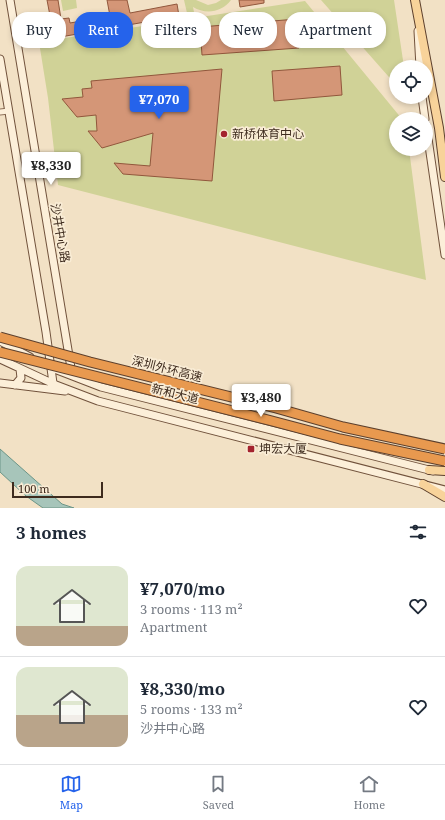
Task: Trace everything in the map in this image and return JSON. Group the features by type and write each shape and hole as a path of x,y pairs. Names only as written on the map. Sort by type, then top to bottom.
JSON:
{"highway":[{"name":"深圳外环高速","path":"0,338 268,406 343,427 445,448"},
{"name":"深圳外环高速","path":"0,352 347,441 445,461"}],"main road":[{"name":"沙井中心路","path":"10,0 72,376"},
{"path":"416,4 420,60"},
{"path":"416,4 439,128 445,176"},
{"path":"0,59 46,332 53,383"},
{"path":"431,156 445,255"},
{"name":"新和大道","path":"0,341 50,367 101,387 445,475"},
{"path":"0,359 20,369 98,401 445,490"},
{"path":"15,385 20,378 20,369"},
{"path":"0,383 72,391"},
{"path":"429,470 445,471"},
{"path":"423,484 445,497"}],"street":[{"path":"0,112 9,111"}],"green space":[{"path":"61,0 76,0 77,8 63,11"},
{"path":"184,0 196,0 208,5 221,0 231,0 218,10 203,11 193,7 194,12 187,12"},
{"path":"321,0 394,0 403,60 389,60 389,77 363,48 386,48 386,12 332,12"},
{"name":"新桥体育中心","path":"305,1 314,12 285,12 285,48 344,48 396,112 389,112 389,156 410,156 426,280 58,185 48,98 40,48 66,48 66,38 74,37 74,48 133,48 133,28 141,26 141,48 211,48 211,15 219,14 219,48 277,48 277,12 234,12"}],"water":[{"path":"0,449 62,504 74,508 43,508 26,496 0,472"}],"building":[{"path":"47,0 58,0 60,12 49,12"},
{"path":"107,0 127,0 130,12 109,12"},
{"path":"239,0 264,0 264,3 240,7"},
{"path":"177,4 178,12 141,12 141,23 133,24 133,12"},
{"path":"66,18 69,18 70,23 74,22 74,35 66,36"},
{"path":"285,20 285,48 299,48 202,55 202,48 211,48 211,26 219,25 219,48 277,48 277,21"},
{"path":"340,66 342,95 274,101 272,71"},
{"path":"222,69 212,181 123,174 114,163 150,166 153,133 102,148 88,131 97,131 96,115 77,117 62,99 83,97 82,89 92,88 91,81"}],"place":[{"name":"新桥体育中心","path":"224,134"},
{"name":"坤宏大厦","path":"251,449"}]}
